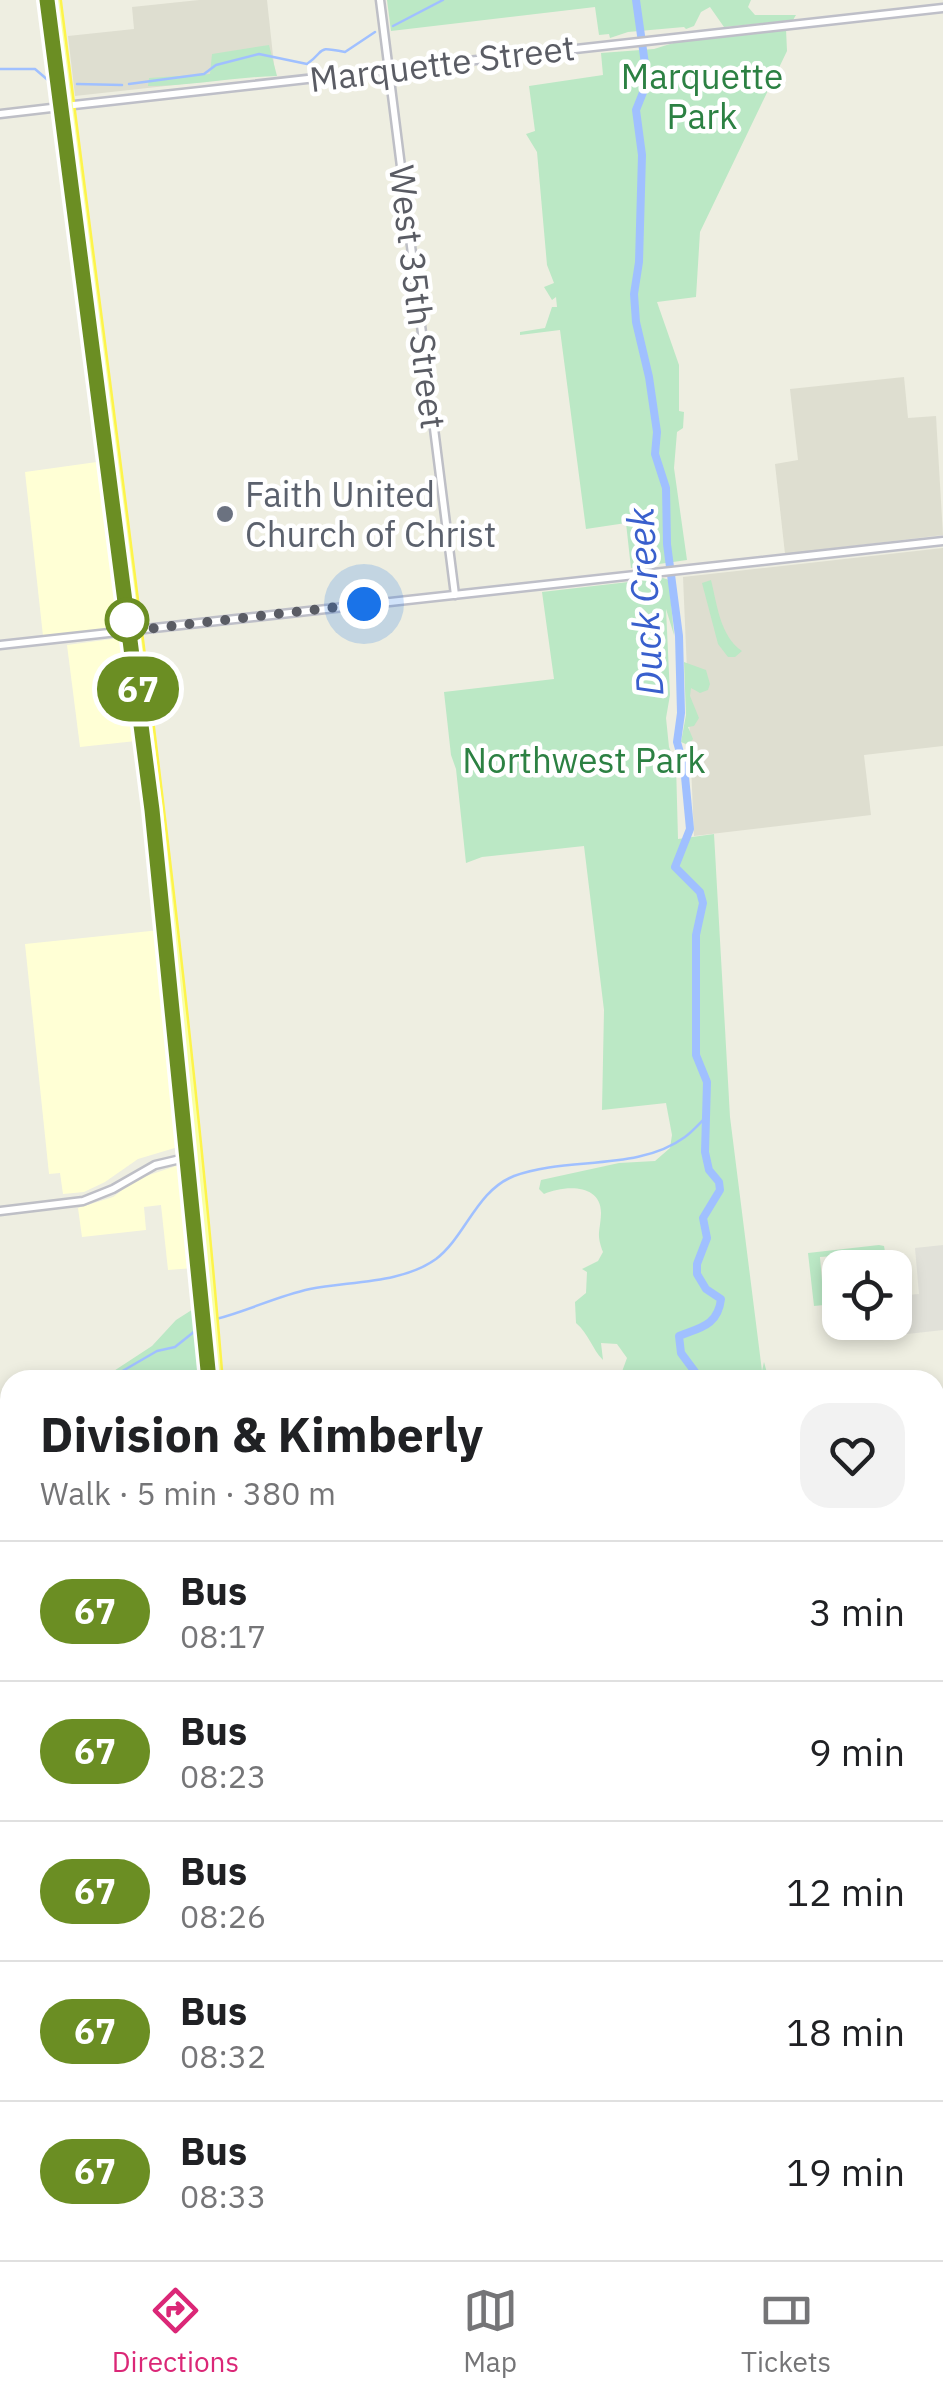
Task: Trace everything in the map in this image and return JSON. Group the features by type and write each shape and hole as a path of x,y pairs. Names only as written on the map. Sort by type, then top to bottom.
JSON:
{"main road":[{"path":"47,0 133,631 191,1157 209,1370"},
{"path":"55,0 64,106"},
{"name":"West 35th Street","path":"380,0 455,595"},
{"name":"Marquette Street","path":"0,114 943,8"},
{"path":"0,645 943,541"},
{"path":"0,1211 83,1201 140,1172 191,1157"},
{"path":"208,1332 214,1370"}],"shaded area":[{"path":"199,0 267,0 275,74 75,96 68,36 134,29 132,7"},
{"path":"904,377 908,418 936,416 943,535 785,554 775,464 798,460 790,389"},
{"path":"104,461 126,627 43,636 25,472"},
{"path":"943,548 943,746 864,755 871,815 694,836 683,577"},
{"path":"127,637 136,741 80,747 67,645"},
{"path":"160,930 178,1147 138,1159 84,1192 63,1194 60,1173 49,1174 25,944"},
{"path":"176,1166 183,1170 194,1268 168,1270 161,1205 144,1207 146,1230 82,1237 78,1208 113,1197 137,1179"},
{"path":"943,1245 943,1330 912,1333 912,1295 919,1294 915,1248"}],"green space":[{"path":"387,0 751,0 748,7 755,15 796,15 793,20 724,27 710,7 701,12 694,26 686,29 628,32 610,38 609,34 599,35 595,7 391,31"},
{"name":"Marquette Park","path":"786,29 787,51 700,232 696,297 657,302 679,365 679,411 684,412 683,428 677,432 674,468 687,560 631,568 626,523 586,529 560,330 520,335 545,328 552,307 557,307 556,297 552,300 544,287 554,283 547,265 537,152 526,134 535,131 529,86 603,75 601,53"},
{"path":"269,45 277,76 148,86 149,78 210,74 212,54"},
{"name":"Northwest Park","path":"669,580 674,635 666,609 670,695 666,718 669,747 676,764 678,839 714,834 730,1117 762,1370 623,1370 627,1358 617,1344 601,1343 603,1360 576,1323 575,1302 586,1293 587,1272 582,1269 598,1261 603,1252 599,1237 600,1204 580,1189 544,1194 539,1189 541,1180 619,1163 655,1161 670,1148 672,1135 666,1103 602,1110 604,1010 584,846 482,857 466,863 444,692 554,679 542,592"},
{"path":"711,580 724,628 742,651 735,657 728,657 718,644 702,583"},
{"path":"684,662 706,670 710,684 708,690 700,693 691,688 690,696 699,718 694,726 688,727 693,739 688,745 681,742 686,715"},
{"path":"879,1245 885,1250 835,1250"},
{"path":"822,1251 822,1305 814,1306 808,1253"},
{"path":"198,1306 202,1370 115,1370 152,1346 176,1320"}],"waterway":[{"path":"393,26 443,0"},
{"name":"Duck Creek","path":"636,0 646,85 636,110 642,155 639,262 634,294 657,432 655,454 666,488 667,544 679,636 681,713 677,742 684,766 690,829 675,867 700,892 703,903 696,935 696,1055 707,1082 705,1152 720,1190 703,1218 707,1238 697,1264 697,1274 706,1289 721,1299 719,1308 706,1325 679,1336 681,1353 694,1370"},
{"path":"129,84 204,74 216,65 259,54 307,64 322,50 345,52 375,32"},
{"path":"0,69 35,69 49,81"},
{"path":"77,84 122,85"},
{"path":"216,1319 298,1292 391,1277 422,1267 456,1238 490,1192 514,1176 556,1166 645,1155 685,1137 707,1116"},
{"path":"124,1370 157,1351 175,1347 200,1327"}],"bus line":[{"name":"67","path":"47,0 138,689 208,1370"}],"place":[{"name":"Faith United Church of Christ","path":"225,514"}],"route":[{"path":"127,620 129,631 364,604"}]}
